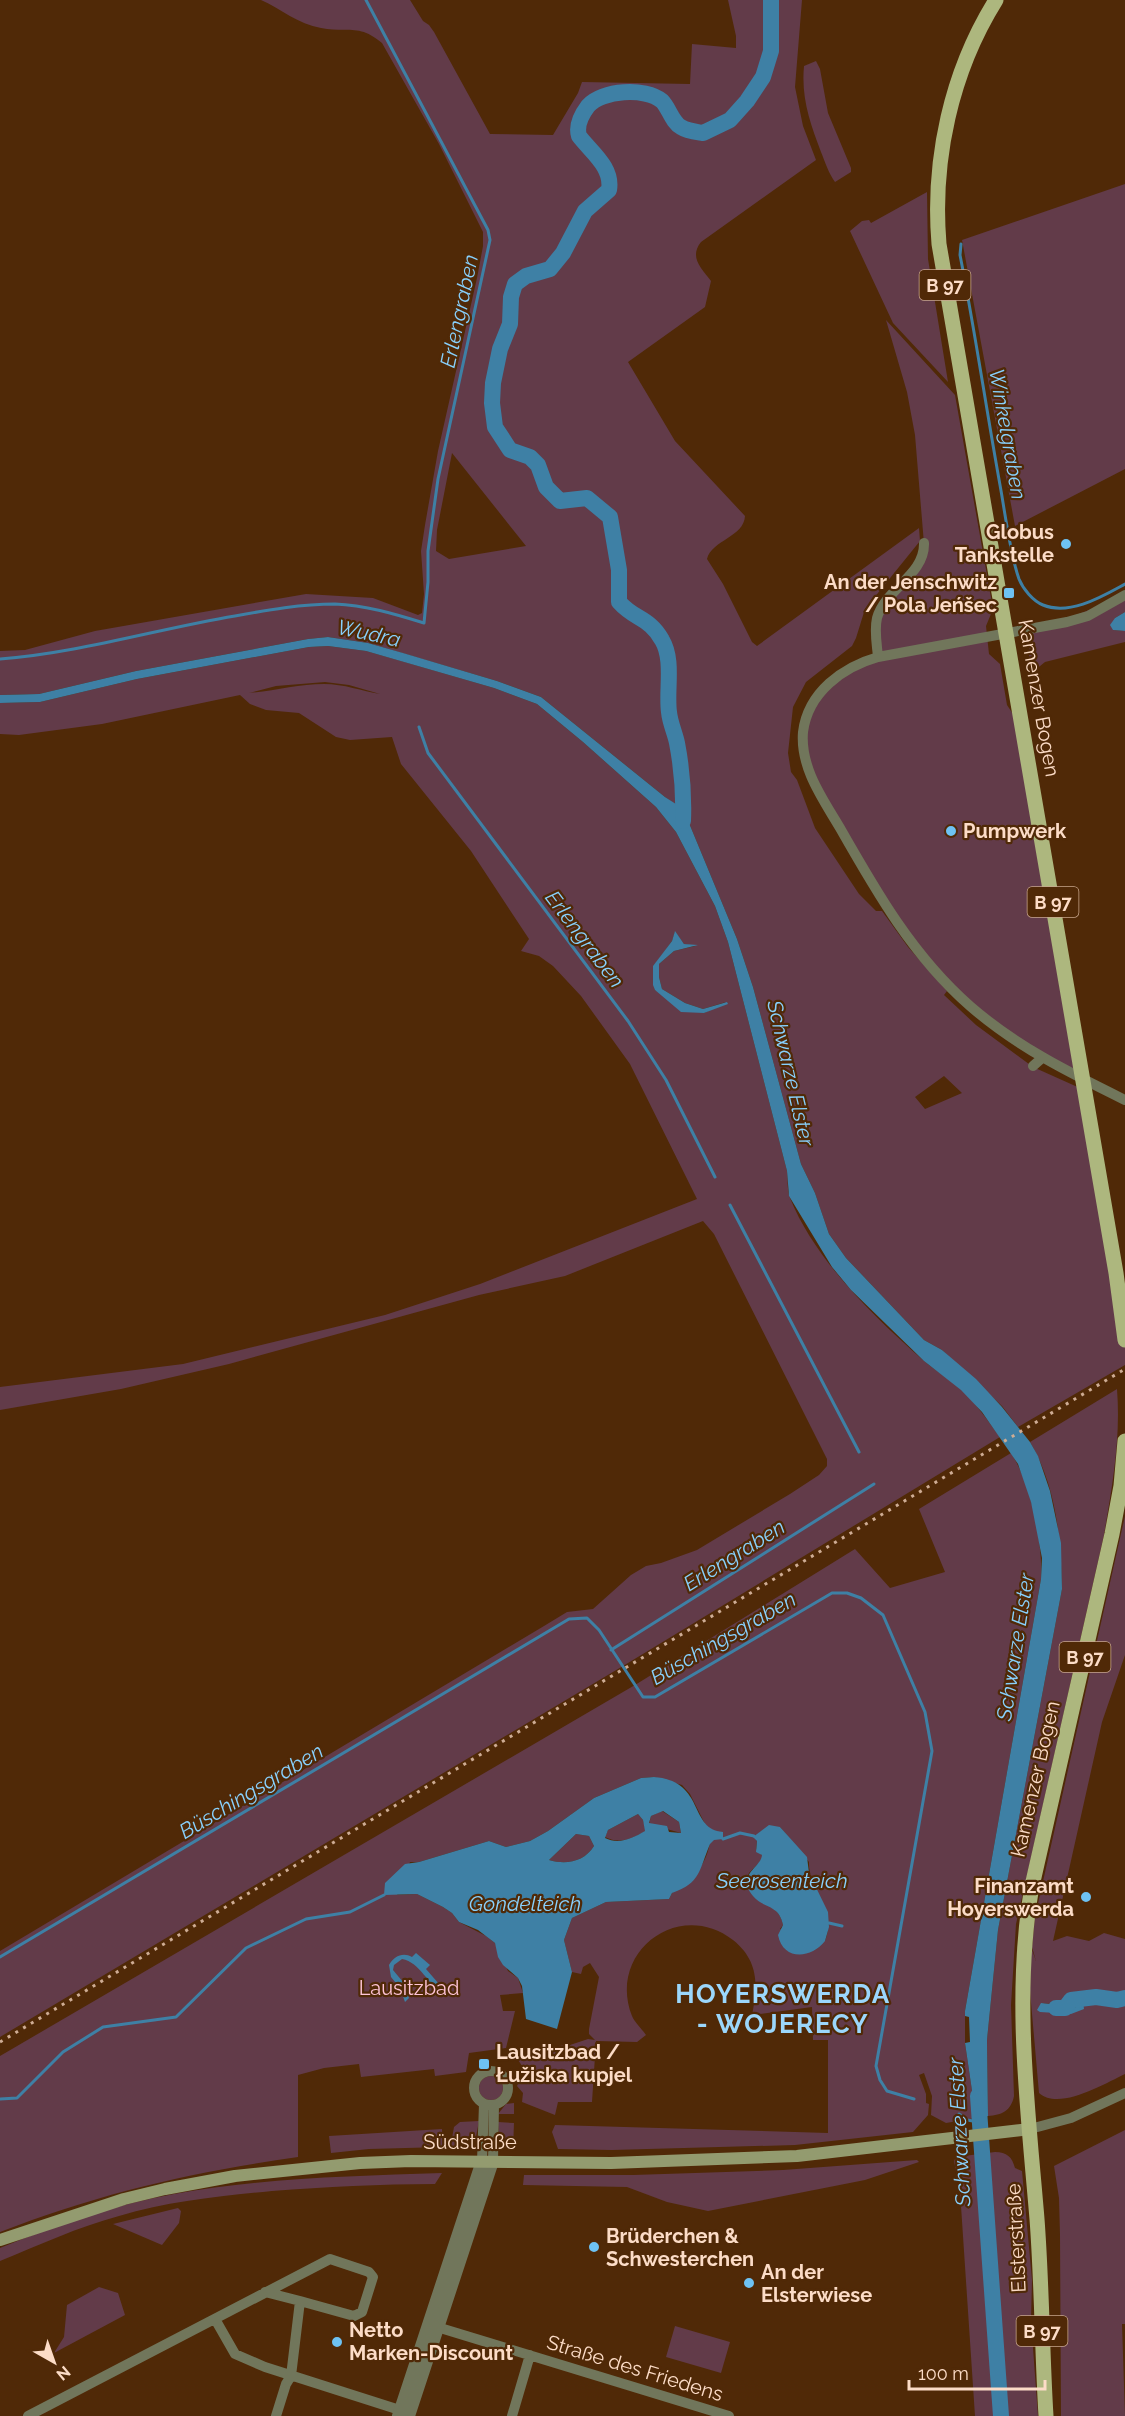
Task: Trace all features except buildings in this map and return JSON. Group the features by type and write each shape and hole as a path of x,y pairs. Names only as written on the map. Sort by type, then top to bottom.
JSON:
{"main road":[{"name":"Kamenzer Bogen","path":"996,0 966,61 951,107 940,160 937,222 943,272 1086,1096 1125,1340"},
{"name":"Kamenzer Bogen","path":"1030,2129 1023,1994 1025,1927 1032,1886 1112,1534 1125,1441"},
{"name":"Südstraße","path":"0,2240 124,2199 165,2188 236,2176 360,2163 488,2161 611,2163 732,2160 797,2156 1030,2129"},
{"name":"Elsterstraße","path":"1030,2129 1039,2246 1046,2416"}],"street":[{"path":"878,657 877,618 886,601 918,565 924,555 924,543"},
{"path":"1125,595 1088,616 857,663 839,673 819,693 803,732 804,752 810,776 884,906 938,974 969,1005 998,1029 1042,1058 1125,1100"},
{"path":"1033,1066 1042,1058"},
{"path":"1030,2129 1071,2118 1125,2093"},
{"path":"404,2414 437,2327 488,2161 489,2105"},
{"path":"404,2414 488,2161"},
{"path":"28,2416 265,2292 330,2259 369,2272 374,2277 362,2312 354,2316 265,2292"},
{"path":"276,2416 286,2384 291,2376 300,2301"},
{"path":"215,2319 235,2354 291,2376 404,2414"},
{"name":"Straße des Friedens","path":"437,2327 729,2416"},
{"name":"Straße des Friedens","path":"512,2416 530,2355"}],"green space":[{"path":"261,0 410,0 423,21 434,32 490,134 553,135 582,82 690,84 692,44 736,48 736,36 728,0 802,0 795,87 803,126 816,160 701,242 696,258 711,281 705,307 628,362 675,441 745,516 739,529 715,547 707,559 723,584 752,642 757,646 919,528 920,541 865,609 852,646 806,682 793,707 788,753 791,772 797,780 815,828 859,894 876,911 882,911 908,947 947,991 944,995 976,1025 1033,1067 1082,1089 1125,1340 1125,1365 1018,1427 1002,1406 942,1350 924,1340 846,1258 829,1234 815,1193 801,1164 753,987 737,939 689,823 687,801 679,807 541,697 497,681 368,643 328,637 136,671 39,694 0,695 0,651 25,650 95,631 306,594 373,598 418,615 422,613 424,594 421,551 425,525 438,451 477,278 483,246 483,232 439,144 382,43 359,31 313,26","holes":["452,453 526,546 449,559 436,551 437,530","944,1076 962,1093 925,1109 915,1097"]},
{"path":"816,61 820,69 828,113 851,168 851,172 835,182 817,141 805,100 804,66"},
{"path":"1125,184 1125,469 1015,526 962,240"},
{"path":"927,192 928,259 948,382 893,323 850,231 862,221 869,220 871,223"},
{"path":"886,320 955,395 993,609 986,626 989,654 1000,664 1007,705 1013,714 1075,1075 998,1028 912,944 811,776 805,751 809,714 839,674 879,657 879,612 925,556 915,435 907,392"},
{"path":"1125,596 1125,612 1115,618 1113,630 1125,631 1125,642 1045,662 1034,671 1029,656 1030,633"},
{"path":"328,646 366,651 494,688 537,704 656,807 676,832 715,906 728,942 787,1171 789,1195 801,1221 830,1265 866,1306 923,1360 963,1391 1000,1437 628,1663 0,2037 0,1951 567,1612 593,1609 631,1575 646,1566 697,1550 790,1494 819,1475 827,1466 827,1459 714,1234 703,1221 565,1276 479,1295 229,1364 121,1389 0,1410 0,1387 183,1364 385,1315 480,1284 697,1199 630,1064 581,996 553,966 539,956 521,951 529,939 471,851 401,764 392,737 350,740 336,737 299,713 266,710 250,704 240,695 102,724 19,735 0,734 0,703 40,702 137,679 309,647","holes":["325,682 349,685 380,694 331,684 305,685 249,693 276,686","675,932 684,944 695,946 674,951 659,964 662,989 685,1003 703,1009 726,1002 704,1013 655,990 653,967 672,941"]},
{"path":"1117,1389 1117,1445 1104,1535 1016,1924 1011,2005 1014,2096 1011,2105 1005,2111 998,2115 988,2116 987,2040 998,1930 1062,1589 1058,1532 1051,1494 1046,1476 1030,1442"},
{"name":"Lausitzbad","path":"1011,1453 1030,1497 1040,1548 1041,1579 965,2011 965,2043 976,2118 946,2123 931,2115 932,2096 924,2073 919,2075 926,2094 926,2103 929,2104 928,2115 913,2132 795,2145 612,2150 558,2149 552,2132 555,2125 828,2133 828,2040 813,2040 812,2007 752,2015 755,1984 748,1956 733,1940 712,1929 690,1925 670,1929 653,1939 638,1953 630,1972 627,1993 632,2016 646,2035 637,2042 596,2041 592,2102 558,2102 555,2115 522,2102 523,2093 517,2086 525,2070 518,2060 522,2049 570,2045 588,2039 595,2040 589,2034 589,2029 599,1977 590,1963 583,1967 581,1974 572,1972 564,1940 572,1918 606,1902 669,1899 672,1893 700,1868 707,1853 712,1831 706,1826 690,1794 682,1785 654,1777 641,1778 594,1798 530,1841 506,1847 489,1841 419,1862 410,1862 397,1895 417,1894 443,1907 459,1922 486,1936 495,1943 508,1971 518,1978 523,1993 500,1995 503,2011 515,2011 506,2048 469,2053 466,2072 435,2076 434,2069 361,2077 359,2064 324,2068 298,2075 298,2157 184,2177 111,2195 0,2232 0,2056 635,1685 855,1549 890,1588 945,1572 919,1509","holes":["780,1827 809,1862 813,1882 828,1918 825,1941 780,1929 783,1925 777,1912 754,1895 747,1885 749,1873 762,1858 756,1849 757,1841 754,1837 763,1830"]},
{"path":"1125,1516 1125,1655 1102,1722 1053,1941 1067,1936 1089,1941 1104,1933 1125,1939 1125,1997 1091,1998 1117,2001 1125,1999 1125,2074 1069,2098 1048,2098 1039,2093 1030,1991 1031,1947 1036,1961 1032,1947 1035,1917","holes":["1068,1997 1074,1999 1077,2008 1072,2012 1041,2003 1060,2005"]},
{"path":"662,1811 679,1822 681,1833 649,1824 651,1816"},
{"path":"638,1814 643,1820 646,1831 621,1840 605,1837 608,1830"},
{"path":"576,1834 589,1836 594,1846 585,1856 568,1862 549,1860"},
{"path":"491,2076 499,2080 503,2088 499,2096 491,2100 483,2096 479,2088 483,2080"},
{"path":"514,2103 514,2114 498,2114 506,2104"},
{"path":"479,2121 475,2142 450,2149 454,2127 460,2122"},
{"path":"498,2122 514,2123 513,2150 502,2142"},
{"path":"442,2129 443,2147 369,2149 331,2153 329,2136"},
{"path":"1125,2130 1125,2324 1122,2324 1125,2416 1061,2416 1059,2198 1054,2166"},
{"path":"995,2152 1008,2156 1015,2168 1022,2171 1032,2280 1031,2321 1038,2416 975,2416 960,2191 954,2161 956,2157"},
{"path":"917,2160 919,2162 865,2180 708,2211 667,2202 627,2187 523,2185 524,2175 633,2175 783,2170"},
{"path":"442,2173 435,2184 272,2191 157,2206 89,2225 0,2261 0,2248 107,2210 174,2194 274,2181"},
{"path":"178,2208 181,2211 179,2223 162,2245 113,2224"},
{"path":"99,2287 118,2293 125,2315 54,2353 64,2337 67,2305"},
{"path":"675,2326 730,2342 721,2373 666,2357"}],"water":[{"path":"1125,612 1125,631 1113,630 1110,625 1115,618"},
{"path":"328,637 368,643 497,681 541,697 665,797 679,806 680,800 687,801 689,823 737,939 753,987 801,1164 815,1193 829,1234 846,1258 924,1340 942,1350 976,1379 1002,1407 1030,1442 1038,1456 1050,1491 1061,1543 1062,1589 998,1930 987,2040 988,2116 976,2118 965,2043 970,2042 969,2017 965,2016 965,2011 1041,1579 1042,1558 1031,1502 1018,1464 982,1412 961,1390 924,1361 851,1290 832,1267 789,1196 787,1171 728,942 715,906 676,832 656,807 537,704 494,688 366,651 328,646 309,647 137,679 40,702 0,703 0,695 39,694 136,671"},
{"path":"675,931 684,944 698,945 674,951 659,964 662,989 685,1003 703,1009 727,1002 728,1004 704,1013 681,1012 655,990 653,966 672,941"},
{"name":"Gondelteich","path":"654,1777 670,1780 682,1787 705,1823 712,1829 723,1832 723,1839 714,1840 710,1844 694,1880 672,1893 669,1899 606,1902 572,1918 564,1940 572,1972 557,2029 526,2019 522,1986 518,1978 503,1965 498,1957 495,1943 478,1930 459,1922 443,1907 417,1894 384,1895 385,1883 405,1864 489,1841 506,1847 530,1841 594,1798 641,1778","holes":["663,1811 679,1822 681,1833 669,1832 667,1826 649,1823 651,1816","638,1814 643,1820 645,1831 631,1838 615,1841 605,1838 608,1830","576,1834 589,1836 594,1846 585,1856 574,1861 549,1860"]},
{"name":"Seerosenteich","path":"769,1825 780,1827 807,1857 809,1873 828,1912 829,1927 825,1941 805,1954 791,1953 785,1949 778,1935 783,1925 778,1913 757,1900 748,1889 750,1872 761,1860 762,1855 756,1852 757,1841 753,1837"},
{"path":"416,1953 430,1965 426,1969 439,1984 441,1992 419,1969 402,1959 394,1965 393,1970 403,1982 409,1998 405,2002 400,1988 391,1977 389,1965 399,1956 412,1957"},
{"path":"1068,1997 1074,1998 1076,2008 1076,2002 1083,2001 1084,2009 1071,2014 1037,2010 1041,2003 1059,2005"}],"waterway":[{"name":"Erlengraben","path":"0,659 59,652 206,621 310,605 357,606 424,623 428,551 438,479 490,240 488,230 366,0"},
{"name":"Schwarze Elster","path":"683,821 680,762 668,703 669,666 666,648 652,627 619,602 619,570 610,517 587,498 560,501 546,487 538,465 530,457 510,450 495,427 492,403 493,383 500,349 510,324 511,297 515,284 526,276 550,269 563,253 585,211 609,190 608,174 579,136 580,120 588,106 603,96 635,92 662,101 678,125 689,130 703,133 730,120 747,101 763,77 771,51 771,0"},
{"name":"Winkelgraben","path":"961,244 960,255 1008,533 1021,583 1036,601 1053,608 1086,603 1125,584"},
{"name":"Erlengraben","path":"419,727 428,753 628,1021 666,1080 715,1177"},
{"name":"Erlengraben","path":"730,1205 859,1452"},
{"name":"Erlengraben","path":"611,1650 874,1484"},
{"name":"Büschingsgraben","path":"0,1957 569,1619 587,1618 599,1630 643,1697 655,1697 832,1593 847,1593 861,1598 883,1615 925,1712 932,1751 876,2066 880,2080 887,2091 914,2099"},
{"path":"723,1839 740,1833 754,1836"},
{"path":"0,2099 17,2098 63,2052 103,2027 176,2017 246,1948 306,1919 350,1912 384,1895"},
{"path":"829,1923 842,1926"},
{"path":"1056,2008 1065,2008 1071,2000 1096,1997 1117,2000 1125,1998"},
{"name":"Schwarze Elster","path":"978,2096 1001,2416"},
{"name":"Büschingsgraben","path":"959,2114 967,2120 979,2122"}],"railway":[{"path":"0,2042 1125,1369"}],"place":[{"name":"Globus Tankstelle","path":"1066,544"},
{"name":"An der Jenschwitz / Pola Jeńšec","path":"1009,593"},
{"name":"Pumpwerk","path":"951,831"},
{"name":"Finanzamt Hoyerswerda","path":"1086,1897"},
{"name":"Lausitzbad / Łužiska kupjel","path":"484,2064"},
{"name":"Brüderchen & Schwesterchen","path":"594,2247"},
{"name":"An der Elsterwiese","path":"749,2283"},
{"name":"Netto Marken-Discount","path":"337,2342"}],"district":[{"name":"HOYERSWERDA - WOJERECY","path":"783,2008"}],"water label":[{"name":"Wudra","path":"369,633"}]}
